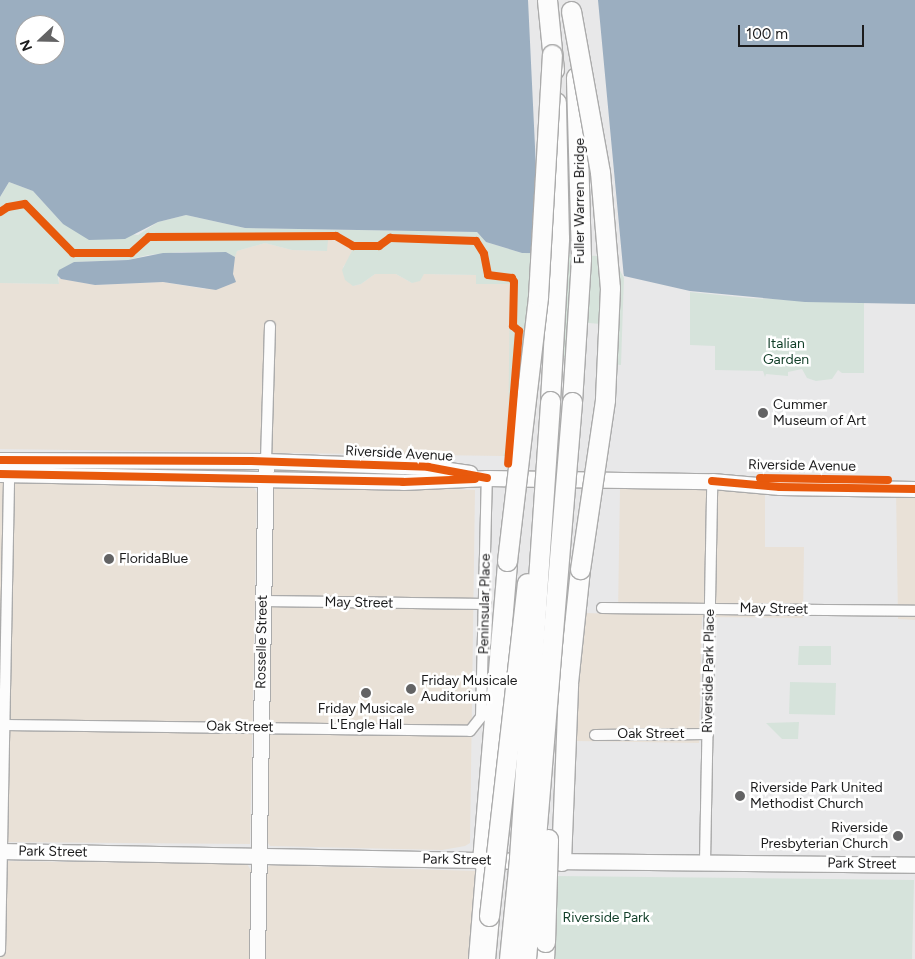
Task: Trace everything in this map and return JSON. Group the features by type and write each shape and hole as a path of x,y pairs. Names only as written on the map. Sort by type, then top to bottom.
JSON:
{"highway":[{"name":"Fuller Warren Bridge","path":"547,0 552,54 559,238 550,401"},
{"name":"Fuller Warren Bridge","path":"554,618 572,402 581,210 570,6"},
{"path":"561,861 568,683 580,569 605,400 610,288 598,154 570,6"},
{"path":"482,861 507,561 538,296 552,54"},
{"path":"484,959 506,755 550,401"},
{"path":"509,959 521,828 550,401"},
{"path":"526,959 554,618"},
{"path":"544,959 554,618"}],"main road":[{"name":"Riverside Avenue","path":"5,467 150,462 266,461 437,467 487,478"},
{"name":"Rosselle Street","path":"257,959 266,461"},
{"path":"128,476 150,462"},
{"name":"Riverside Avenue","path":"5,467 128,476 409,482 487,478 712,481 780,487 915,488"},
{"name":"Riverside Avenue","path":"712,481 731,478 915,480"},
{"name":"Park Street","path":"1,851 482,861 915,865"}],"street":[{"name":"Rosselle Street","path":"266,461 270,326"},
{"path":"0,951 4,718 5,467"},
{"name":"Peninsular Place","path":"474,729 481,717 486,604 487,478"},
{"name":"Riverside Park Place","path":"705,862 712,481"},
{"name":"May Street","path":"262,601 486,604"},
{"name":"May Street","path":"602,608 915,611"},
{"name":"Oak Street","path":"4,718 261,728 462,732 474,729"},
{"name":"Oak Street","path":"595,735 708,734"},
{"path":"474,959 482,861"}],"shaded area":[{"path":"327,240 338,240 353,249 353,254 343,267 353,286 361,284 375,274 396,274 412,283 424,274 477,275 477,284 511,284 508,441 503,456 0,449 0,283 59,284 59,278 95,285 163,282 205,289 233,274 233,260 237,251 265,243 292,250 327,251"},
{"path":"0,480 247,484 254,487 257,493 250,844 0,842"},
{"path":"279,484 475,490 470,843 465,846 442,850 270,846 266,840 272,492"},
{"path":"620,488 765,489 765,547 804,547 803,618 702,617 699,743 576,741 578,673 585,613 618,614"},
{"path":"896,491 915,493 915,620 898,619"},
{"path":"0,861 247,864 252,872 251,959 0,959"},
{"path":"270,865 478,871 469,959 262,959 264,872"}],"green space":[{"path":"9,182 33,191 63,224 138,235 158,222 186,215 245,228 477,232 486,242 522,253 616,254 624,276 621,365 603,363 601,324 577,322 586,359 521,353 515,456 503,456 508,441 510,284 476,284 476,275 424,274 420,281 412,283 396,274 375,274 361,284 353,286 345,280 342,270 353,249 338,240 328,240 327,251 292,250 265,243 237,251 235,257 226,252 181,252 148,255 128,260 74,262 58,277 59,284 0,283 0,197"},
{"name":"Italian Garden","path":"690,292 749,298 864,303 864,373 842,373 838,370 832,379 816,381 807,378 802,369 788,372 788,376 766,374 765,377 763,371 715,370 715,346 690,345"},
{"path":"799,646 831,646 831,665 798,665"},
{"path":"790,682 836,683 835,715 789,714"},
{"path":"799,722 798,739 782,739 766,723"},
{"name":"Riverside Park","path":"556,876 914,880 912,959 554,959"}],"water":[{"path":"0,0 915,0 915,304 805,302 690,291 624,276 615,254 522,253 486,242 477,232 245,228 186,215 158,222 125,239 89,240 63,224 33,191 9,182 0,197"},
{"path":"226,252 235,257 233,274 236,282 216,290 163,282 95,285 61,279 57,275 59,270 74,262 128,260 163,253"}],"pier":[{"path":"528,0 598,0 624,278 618,267 613,202 616,263 600,256 535,254 536,168"}],"cycle path":[{"path":"0,212 8,207 25,204 73,253 131,253 149,237 336,236 353,246 379,246 390,238 476,241 484,254 488,275 512,278 514,282 513,326 519,331 508,464"},
{"path":"0,460 251,461 428,467 487,478"},
{"path":"0,474 403,482 475,479"},
{"path":"760,478 888,480"},
{"path":"712,481 780,487 915,489"}],"place":[{"name":"Cummer Museum of Art","path":"763,413"},
{"name":"FloridaBlue","path":"109,559"},
{"name":"Friday Musicale Auditorium","path":"411,689"},
{"name":"Friday Musicale L'Engle Hall","path":"366,693"},
{"name":"Riverside Park United Methodist Church","path":"740,796"},
{"name":"Riverside Presbyterian Church","path":"898,836"}]}
